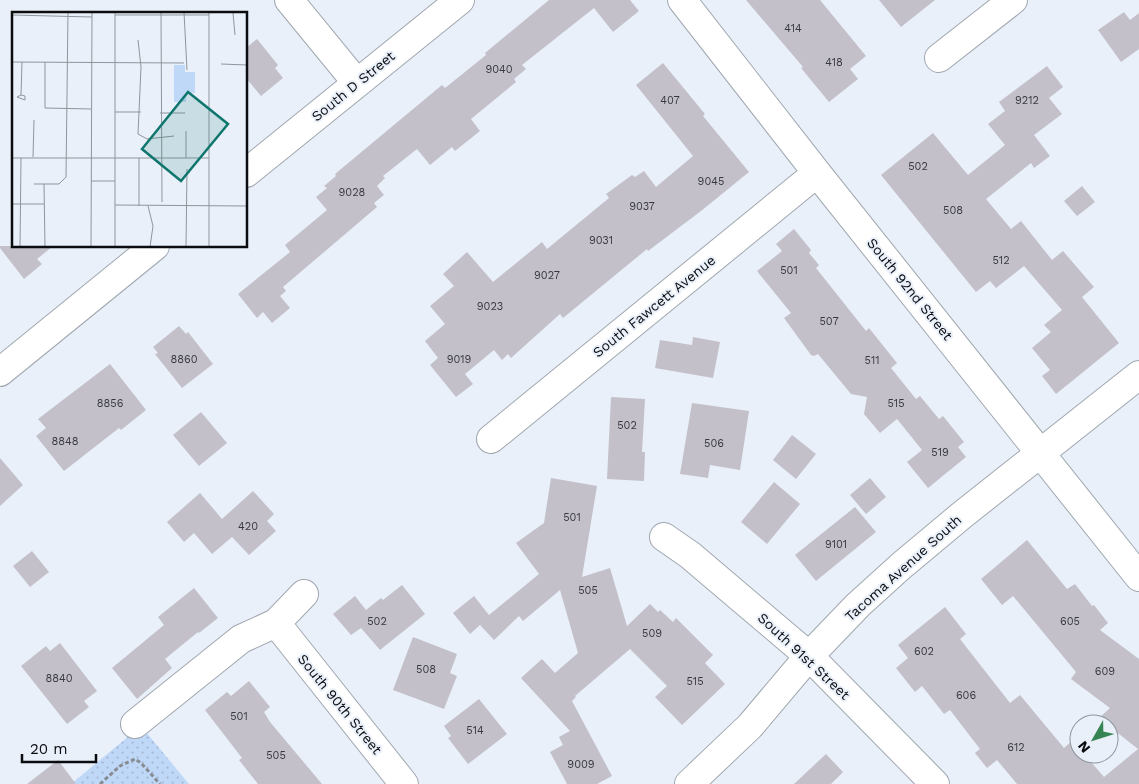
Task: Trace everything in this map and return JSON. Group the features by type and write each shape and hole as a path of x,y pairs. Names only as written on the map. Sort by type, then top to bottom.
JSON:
{"street":[{"path":"289,0 357,83"},
{"name":"South D Street","path":"248,171 460,0"},
{"name":"South 92nd Street","path":"682,0 817,173 1139,577"},
{"path":"939,58 1013,0"},
{"name":"South Fawcett Avenue","path":"491,439 817,173"},
{"path":"1,369 153,248"},
{"name":"Tacoma Avenue South","path":"689,784 750,726 808,656 858,605 962,515 1139,375"},
{"name":"South 91st Street","path":"664,537 690,555 808,656 935,784"},
{"path":"136,724 241,639 276,623 304,594"},
{"name":"South 90th Street","path":"276,623 404,784"}],"path":[{"path":"100,784 120,766 134,760 141,763 160,784"}],"shaded area":[{"path":"141,726 189,784 71,784"}],"building":[{"path":"549,0 630,0 639,11 613,32 594,8 522,65 526,69 514,79 516,82 471,119 480,131 455,151 452,147 430,165 417,149 383,176 385,178 377,186 384,195 374,203 377,207 283,287 286,291 280,296 290,308 272,323 263,312 257,318 238,294 290,252 285,245 327,210 316,197 327,188 324,186 336,176 335,174 442,85 445,88 486,55 485,53"},
{"path":"746,0 820,0 866,56 850,69 858,79 829,102 801,68 803,67"},
{"path":"879,0 935,0 901,27"},
{"path":"1124,12 1130,20 1139,13 1139,49 1121,62 1098,30"},
{"path":"257,39 278,65 275,68 283,78 261,96 248,80 248,46"},
{"path":"663,63 749,172 648,251 647,249 563,318 560,314 511,358 508,354 502,360 494,350 465,374 473,384 456,397 430,365 438,358 425,341 445,324 430,306 454,286 443,274 467,252 493,282 542,242 547,249 609,198 606,194 632,175 635,177 644,171 656,187 693,156 636,85"},
{"path":"1047,66 1063,87 1049,98 1062,114 1034,135 1050,156 1034,168 1031,163 986,199 1011,229 1021,221 1052,260 1063,251 1094,287 1082,297 1119,343 1056,394 1042,376 1050,370 1032,348 1051,332 1044,325 1062,310 1024,266 996,288 990,281 976,292 881,175 933,133 968,175 1005,145 988,124 1005,111 999,102"},
{"path":"1082,186 1095,202 1077,216 1064,201"},
{"path":"794,229 811,250 809,253 819,265 816,268 866,331 869,328 897,363 891,368 916,399 920,396 939,419 943,416 964,442 958,447 966,457 928,488 907,462 922,450 897,419 880,433 864,414 867,397 851,394 818,354 811,355 784,318 791,313 757,271 782,251 776,244"},
{"path":"0,246 12,246 12,248 51,248 37,259 42,264 24,279"},
{"path":"179,326 186,334 188,332 213,364 182,388 155,354 158,353 153,347"},
{"path":"693,337 720,342 713,378 655,368 660,340 692,345"},
{"path":"110,364 146,410 121,430 119,428 64,471 36,436 46,428 38,419"},
{"path":"611,397 645,399 642,452 645,452 644,481 607,479"},
{"path":"692,403 749,411 740,470 710,465 708,478 680,474"},
{"path":"201,412 227,443 199,466 173,435"},
{"path":"792,435 816,454 796,479 773,460"},
{"path":"0,458 23,485 0,506"},
{"path":"551,478 597,486 582,577 610,568 627,626 650,604 673,622 676,618 713,655 705,663 725,684 682,725 655,697 667,686 630,649 575,696 572,701 612,776 597,784 567,784 550,752 563,745 559,737 570,731 521,678 542,659 555,673 578,653 560,590 523,621 519,616 494,640 480,625 470,634 453,613 474,596 489,615 539,574 516,543 544,523"},
{"path":"870,478 886,497 866,514 850,495"},
{"path":"774,482 800,504 767,544 741,522"},
{"path":"253,491 274,514 267,521 276,531 249,555 232,537 212,554 194,533 184,542 167,522 200,493 222,519"},
{"path":"855,507 876,532 816,581 795,555"},
{"path":"1027,540 1067,589 1075,584 1092,606 1094,605 1108,623 1100,630 1139,659 1139,784 1017,784 997,760 987,768 975,753 980,749 950,710 944,714 922,686 915,692 896,668 908,658 898,645 945,607 966,634 960,639 1010,703 1020,695 1064,748 1069,744 1069,764 1093,764 1104,777 1138,749 1119,734 1119,714 1103,714 1110,708 1071,679 1076,672 1013,596 1002,605 981,579"},
{"path":"32,551 49,572 30,587 13,566"},
{"path":"402,585 425,614 380,650 361,628 351,635 333,614 355,596 366,610"},
{"path":"194,588 218,618 165,659 172,668 137,699 112,668 164,625 158,617"},
{"path":"413,637 457,654 450,673 457,676 444,709 393,690"},
{"path":"60,643 97,691 84,701 89,707 67,724 21,666 46,646 50,651"},
{"path":"249,681 270,707 264,712 270,722 322,784 258,784 239,760 242,758 205,710 227,692 231,696"},
{"path":"479,699 507,734 468,764 448,738 451,736 444,726"},
{"path":"826,754 843,772 831,784 794,784"},
{"path":"58,760 76,784 27,784"}]}
